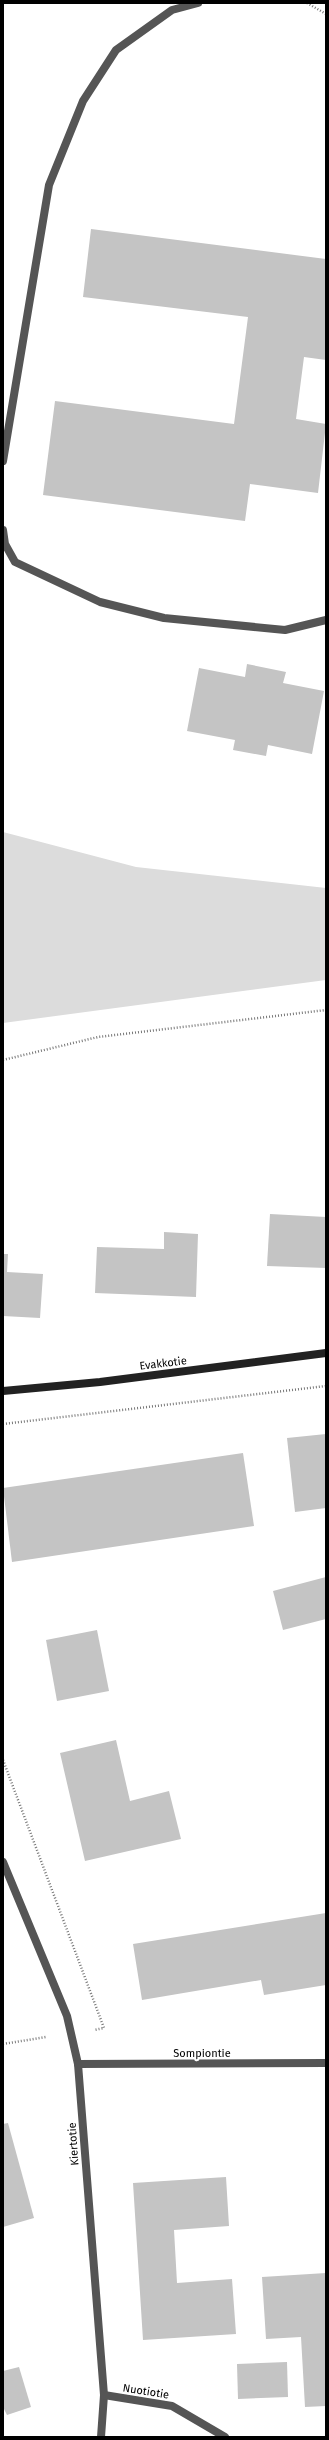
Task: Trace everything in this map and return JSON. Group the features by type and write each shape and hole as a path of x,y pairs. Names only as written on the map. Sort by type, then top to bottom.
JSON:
{"street":[{"path":"3,461 49,185 83,101 116,50 172,10 198,3"},
{"path":"3,530 5,544 15,562 100,602 164,618 285,630 326,620"},
{"name":"Evakkotie","path":"3,1391 100,1382 326,1353"},
{"name":"Kiertotie","path":"3,1862 67,2016 78,2064 104,2395 101,2437"},
{"name":"Sompiontie","path":"78,2064 326,2063"},
{"name":"Nuotiotie","path":"104,2395 172,2406 225,2437"}],"path":[{"path":"306,3 326,14"},
{"path":"3,1060 98,1037 326,1010"},
{"path":"3,1424 326,1386"},
{"path":"3,1760 104,2028"}],"shaded area":[{"path":"3,832 136,867 326,888 326,980 3,1023"}],"building":[{"path":"91,229 326,259 326,360 304,357 296,419 326,424 318,493 250,484 245,521 43,495 55,401 234,424 248,317 83,297"},
{"path":"247,664 286,672 283,683 324,691 312,754 268,745 266,756 233,750 235,740 187,731 199,668 245,677"},
{"path":"270,1214 326,1217 326,1268 267,1266"},
{"path":"164,1232 198,1234 196,1297 95,1293 97,1247 164,1249"},
{"path":"3,1254 8,1254 7,1272 43,1274 40,1318 3,1316"},
{"path":"326,1434 326,1508 295,1512 287,1438"},
{"path":"243,1453 254,1526 12,1562 3,1488"},
{"path":"326,1577 326,1619 283,1630 273,1591"},
{"path":"97,1630 109,1691 57,1701 46,1640"},
{"path":"116,1740 130,1801 169,1791 181,1839 85,1861 60,1753"},
{"path":"326,1913 326,1985 264,1995 261,1980 142,2000 133,1944"},
{"path":"8,2123 34,2218 3,2227 3,2124"},
{"path":"226,2177 229,2226 174,2230 177,2283 232,2279 236,2334 143,2340 133,2183"},
{"path":"326,2273 326,2406 305,2407 301,2337 266,2339 262,2277"},
{"path":"287,2362 288,2397 238,2399 237,2364"},
{"path":"19,2367 31,2407 7,2415 3,2407 3,2371"}]}
